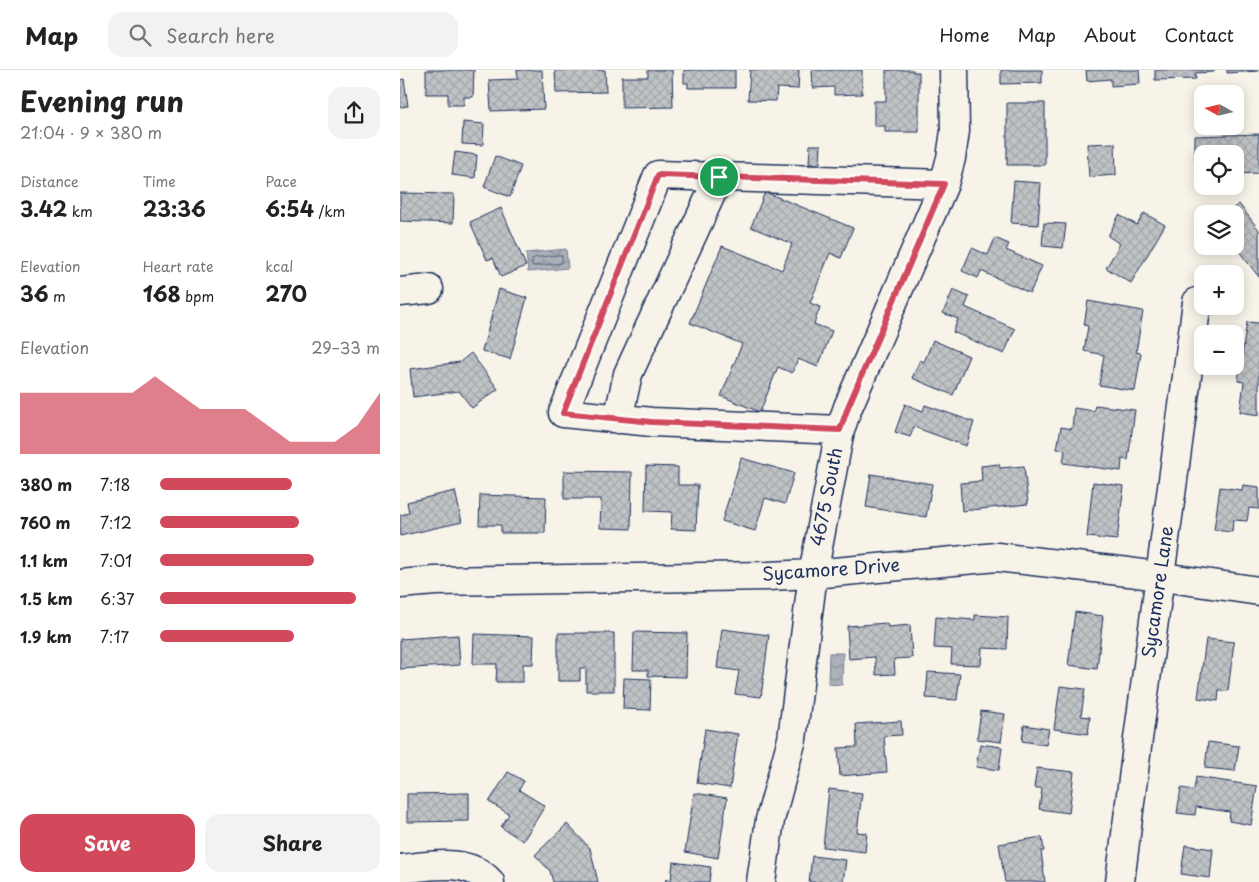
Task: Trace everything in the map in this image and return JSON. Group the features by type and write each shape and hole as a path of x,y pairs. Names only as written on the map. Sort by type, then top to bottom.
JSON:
{"street":[{"name":"4675 South","path":"761,882 770,820 792,739 813,574 840,430 848,407 944,184 951,158 955,131 954,70"},
{"path":"840,430 652,422 563,413 658,175 944,184"},
{"path":"618,419 628,374 719,177"},
{"path":"400,292 430,289"},
{"name":"Sycamore Lane","path":"1120,882 1195,315"},
{"name":"Sycamore Drive","path":"400,584 435,581 813,574 997,557 1259,591"},
{"path":"400,869 450,864 471,870 485,877 490,882"}],"water":[{"path":"566,249 568,268 528,272 526,253"},
{"path":"829,653 843,653 842,685 828,684"}],"building":[{"path":"426,70 474,70 473,97 464,97 464,105 448,105 448,94 426,94"},
{"path":"517,70 542,70 544,109 491,111 489,80 518,79"},
{"path":"555,70 605,70 606,92 556,93"},
{"path":"648,70 672,70 673,107 622,108 622,77 648,77"},
{"path":"684,70 735,70 735,88 688,88 688,83 684,83"},
{"path":"750,70 799,70 798,89 777,88 776,101 748,100"},
{"path":"812,70 862,70 862,94 834,95 834,87 813,88"},
{"path":"886,70 913,70 913,72 919,72 919,132 885,132 885,126 874,126 874,101 886,101"},
{"path":"1001,70 1042,70 1042,83 1001,84"},
{"path":"1086,70 1139,70 1140,84 1111,86 1111,79 1087,81"},
{"path":"1155,70 1214,70 1214,72 1195,73 1196,79 1155,80"},
{"path":"1227,70 1259,70 1259,71 1227,73"},
{"path":"404,79 408,106 400,107 400,80"},
{"path":"1007,103 1045,103 1045,165 1007,165"},
{"path":"463,122 484,124 483,145 462,144"},
{"path":"1259,134 1259,173 1244,174 1244,145 1195,145 1195,136"},
{"path":"1115,143 1116,175 1089,177 1087,144"},
{"path":"810,145 821,145 820,164 809,164"},
{"path":"455,152 477,155 475,178 452,175"},
{"path":"495,156 521,166 510,197 484,187"},
{"path":"1014,181 1041,183 1038,225 1011,223"},
{"path":"765,192 853,228 841,258 830,253 810,303 820,307 814,324 832,331 818,367 798,359 792,373 778,367 760,412 721,396 742,344 690,323 722,246 782,270 792,244 751,227"},
{"path":"400,193 454,194 453,223 400,221"},
{"path":"501,208 526,266 501,277 493,258 487,260 470,222"},
{"path":"1244,210 1259,230 1259,277 1242,255 1244,255"},
{"path":"1144,213 1165,225 1131,283 1106,268 1120,244 1108,236 1119,215 1137,225"},
{"path":"1044,223 1066,224 1063,248 1042,246"},
{"path":"995,238 1009,244 1006,250 1042,266 1030,293 981,271 978,278 962,271 972,248 988,255"},
{"path":"499,289 527,298 510,359 482,351"},
{"path":"953,290 969,297 965,307 1015,329 1004,354 953,332 958,319 943,313"},
{"path":"1088,301 1143,311 1136,352 1141,353 1135,391 1099,385 1104,355 1084,351 1088,326 1084,325"},
{"path":"1247,322 1259,323 1259,415 1240,412 1244,382 1238,381 1239,375 1244,375 1244,342"},
{"path":"933,340 969,356 953,395 912,378 920,360 924,362"},
{"path":"471,353 498,389 472,408 459,391 413,397 410,369 460,362"},
{"path":"905,404 923,411 925,405 974,422 966,446 914,427 910,437 895,432"},
{"path":"1095,405 1135,410 1128,460 1122,459 1121,471 1063,463 1065,450 1057,449 1061,427 1072,429 1074,408 1094,411"},
{"path":"741,458 794,473 785,504 765,498 755,531 722,521"},
{"path":"999,464 1000,468 1024,466 1028,504 962,511 960,483 982,481 981,466"},
{"path":"646,466 678,467 678,485 698,485 696,530 671,529 672,512 645,511"},
{"path":"564,471 632,472 631,529 600,528 601,499 564,499"},
{"path":"871,474 932,484 926,517 866,507"},
{"path":"1093,482 1124,486 1117,540 1087,537"},
{"path":"1243,485 1259,487 1259,509 1249,508 1247,521 1233,520 1232,532 1214,530 1220,487 1242,490"},
{"path":"455,491 462,522 400,536 400,515 409,513 407,502"},
{"path":"480,495 546,497 545,533 501,533 501,525 479,525"},
{"path":"1075,612 1103,616 1097,669 1068,665"},
{"path":"975,615 1008,617 1007,649 982,648 981,665 951,664 952,649 934,648 936,617 975,620"},
{"path":"887,623 888,627 910,625 912,658 894,659 895,674 876,675 875,657 849,659 847,626"},
{"path":"722,629 769,635 761,697 735,694 739,671 717,668"},
{"path":"634,632 687,633 686,677 648,676 648,670 633,670"},
{"path":"558,633 614,633 614,691 586,691 586,668 580,668 580,681 558,681"},
{"path":"474,634 534,636 533,664 523,664 523,682 496,682 497,664 473,664"},
{"path":"458,635 460,665 400,669 400,639"},
{"path":"1206,639 1234,642 1228,691 1219,690 1218,701 1198,698"},
{"path":"928,672 960,674 957,700 926,698"},
{"path":"624,678 651,679 650,710 623,709"},
{"path":"1060,686 1085,689 1081,716 1090,717 1088,734 1054,729"},
{"path":"981,711 1005,714 1001,742 977,739"},
{"path":"901,721 902,735 884,736 887,772 840,776 838,748 857,747 856,724"},
{"path":"1024,725 1049,729 1046,745 1022,741"},
{"path":"705,729 738,734 730,788 697,783"},
{"path":"1208,742 1239,746 1235,771 1205,768"},
{"path":"980,744 1002,747 999,770 976,767"},
{"path":"1037,768 1074,772 1069,813 1039,809 1042,788 1034,788"},
{"path":"508,772 524,781 519,790 545,806 523,841 501,827 509,814 489,802"},
{"path":"1196,777 1257,786 1251,825 1229,821 1230,812 1196,807 1195,815 1177,813 1181,788 1194,790"},
{"path":"829,789 862,793 857,832 867,833 865,852 823,847"},
{"path":"469,793 469,821 407,822 407,794"},
{"path":"694,793 727,798 718,858 685,852"},
{"path":"567,824 590,848 598,882 553,882 550,871 535,855"},
{"path":"1042,837 1044,851 1041,851 1045,882 1005,882 999,844"},
{"path":"1185,845 1213,849 1210,878 1181,874"},
{"path":"812,856 846,860 843,882 809,882"},
{"path":"673,862 711,867 709,882 665,882 666,879 671,880"}],"route":[{"path":"658,175 719,177 944,184 848,407 840,430 652,422 563,413 658,175"}]}
